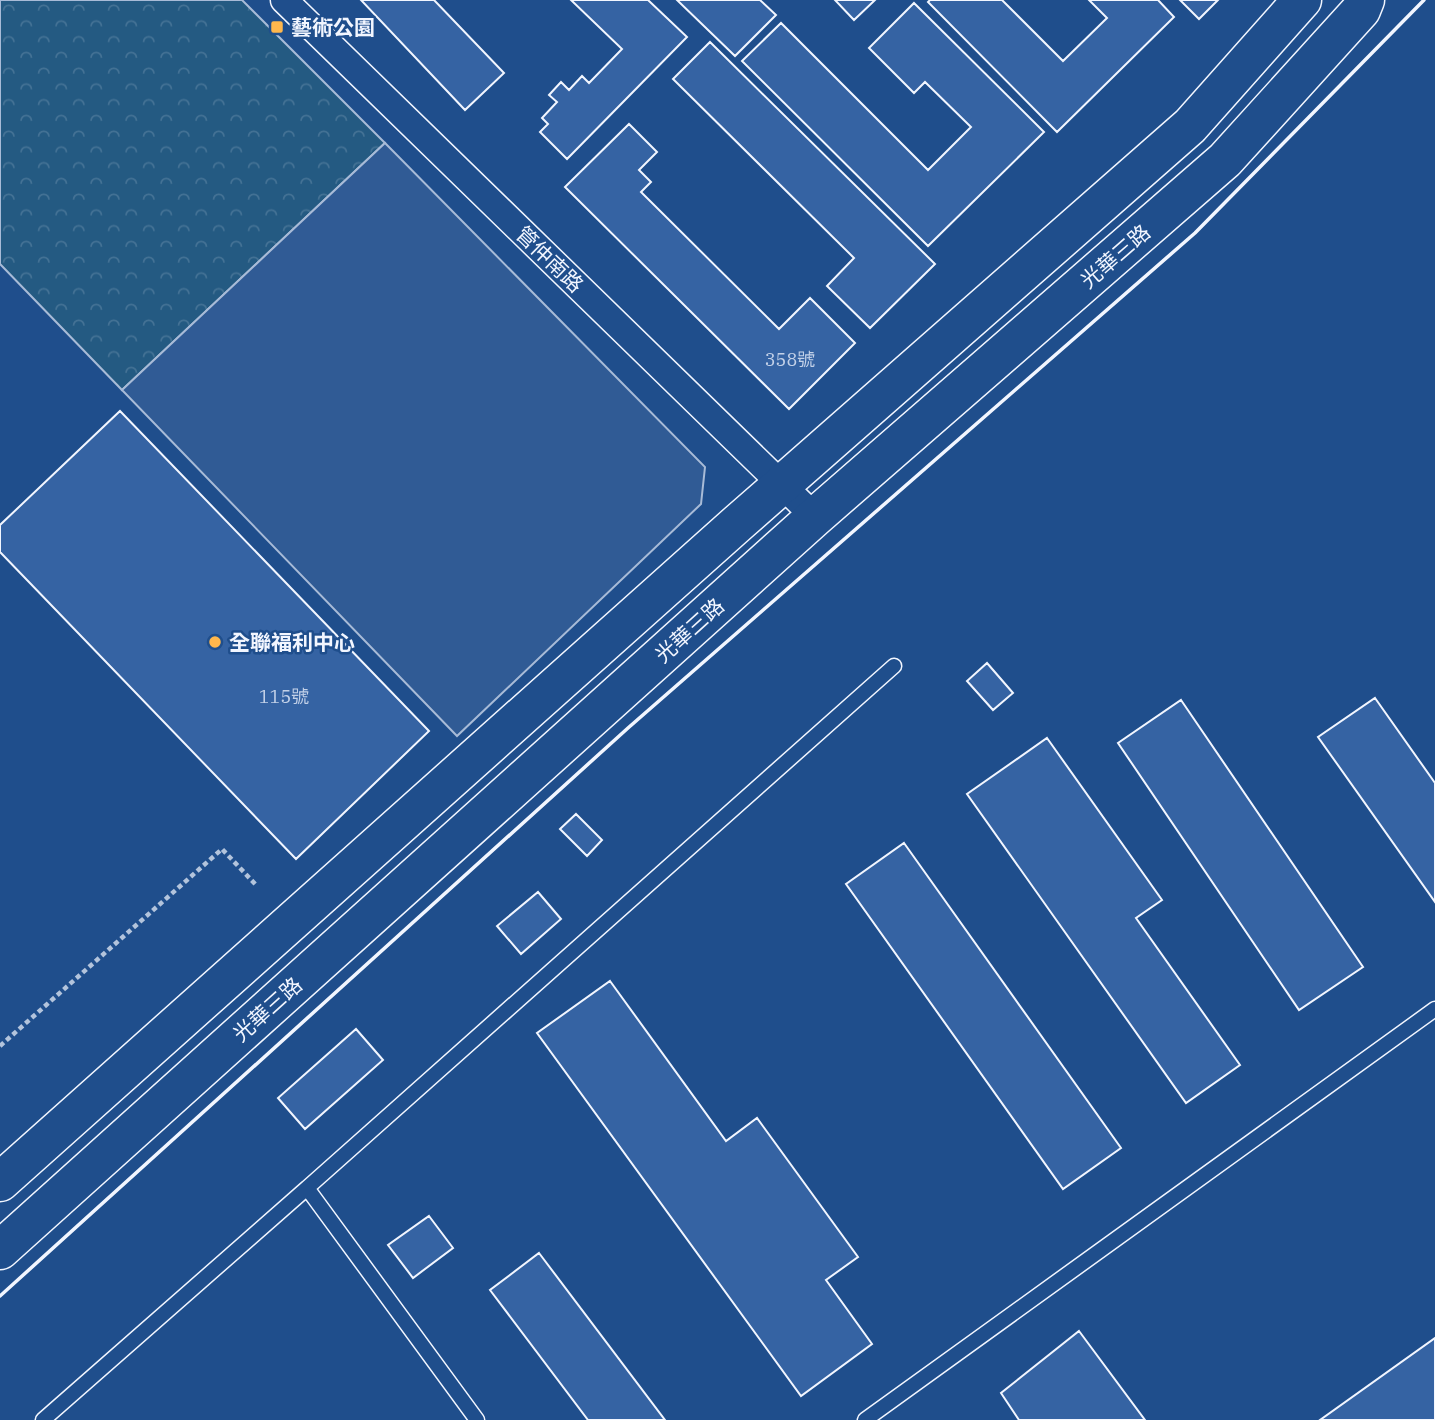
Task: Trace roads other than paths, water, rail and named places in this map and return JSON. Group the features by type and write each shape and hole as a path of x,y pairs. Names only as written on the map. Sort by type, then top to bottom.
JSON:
{"street":[{"name":"管仲南路","path":"284,0 816,517"},
{"path":"0,1182 782,484 1190,126 1302,0"},
{"name":"光華三路","path":"0,1250 816,517 1225,160 1361,10 1365,0"}],"lane":[{"path":"43,1420 894,666"},
{"path":"865,1420 1435,1009"},
{"path":"307,1188 477,1420"}],"place":[{"name":"藝術公園","path":"277,27"},
{"name":"全聯福利中心","path":"215,642"}]}
